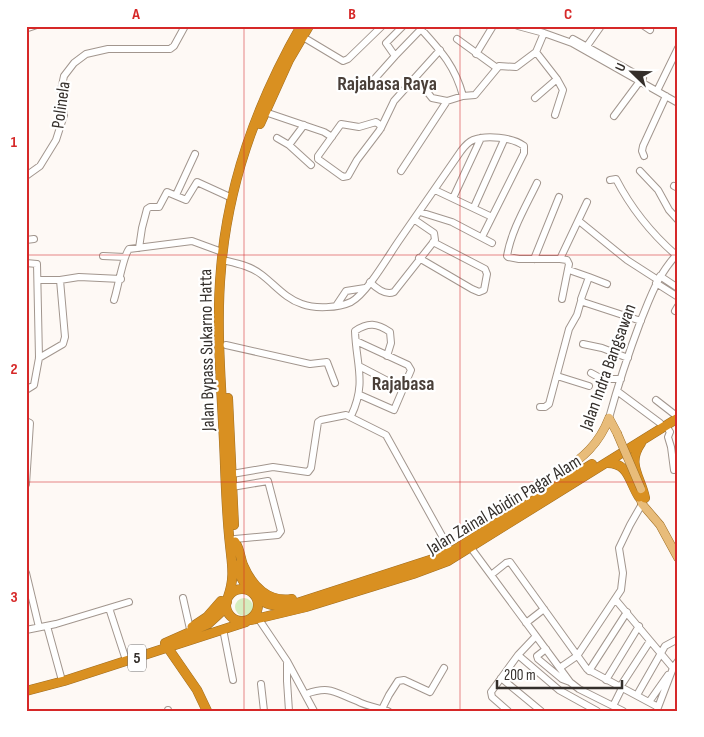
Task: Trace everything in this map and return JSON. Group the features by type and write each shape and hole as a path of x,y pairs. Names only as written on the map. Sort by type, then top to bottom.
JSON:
{"highway":[{"name":"Jalan Bypass Sukarno Hatta","path":"225,381 219,306 222,252 232,198 247,144 260,109 283,58 301,26"},
{"name":"Jalan Bypass Sukarno Hatta","path":"253,593 244,585 240,576 233,542 225,393 225,288 227,261 231,223 251,146 289,60 309,26"},
{"name":"Jalan Bypass Sukarno Hatta","path":"225,393 232,474 234,579 228,600"},
{"name":"Jalan Zainal Abidin Pagar Alam","path":"252,620 448,561 642,440 676,415"},
{"name":"Jalan Zainal Abidin Pagar Alam","path":"253,593 267,604 291,605 324,598 338,590 451,552 563,482 663,424"},
{"path":"641,496 634,463 636,452 642,440"},
{"path":"624,468 624,464 628,461 634,463"},
{"path":"604,464 615,464 624,468 641,496"},
{"path":"233,542 238,546 243,564 249,576 257,587 270,598 290,600 318,592 338,590"},
{"path":"207,711 171,644 213,612 224,596 230,575 233,542"},
{"path":"240,589 253,593 259,605 257,613 252,620 238,621 231,617 227,610 228,600 232,593 240,589"},
{"name":"5","path":"26,691 64,681 171,644 208,624 220,614 228,600"},
{"name":"5","path":"26,686 252,620"}],"main road":[{"path":"608,421 641,496 678,558"},
{"name":"Jalan Indra Bangsawan","path":"563,482 560,476 561,472 578,462 591,449 598,441 608,421"},
{"path":"641,496 663,520 678,548"}],"street":[{"path":"27,26 28,28 34,26"},
{"name":"Polinela","path":"26,176 40,166 56,140 64,115 61,90 64,76 74,62 86,54 108,49 170,50 185,26"},
{"path":"303,37 343,61 348,59 382,26"},
{"path":"395,56 386,43 403,26"},
{"path":"476,54 493,26"},
{"path":"518,26 541,29 574,39 640,81 678,98"},
{"path":"587,46 601,26"},
{"path":"370,84 422,28 453,68 463,96"},
{"path":"401,171 444,105 463,96 475,95 497,68 500,66 516,67 536,52 541,29"},
{"path":"541,29 598,55 658,89 678,103"},
{"path":"457,39 497,68"},
{"path":"658,89 678,48"},
{"path":"381,128 376,122 359,128 342,123 318,156 318,160 347,178 361,154 381,128 392,104 440,50"},
{"path":"536,52 557,79 563,92 555,115"},
{"path":"416,78 432,98 444,105"},
{"path":"535,98 557,79"},
{"path":"614,116 640,81"},
{"path":"644,156 643,146 666,96"},
{"path":"265,112 324,132 332,137"},
{"path":"289,145 304,125"},
{"path":"277,138 289,145 312,165"},
{"path":"227,261 248,266 278,290 300,304 308,306 336,306 351,301 360,295 370,282 415,220 461,150 472,140 481,138 521,144 525,149 482,237"},
{"path":"453,198 481,138"},
{"path":"474,207 504,140"},
{"path":"461,150 473,156"},
{"path":"176,195 194,154"},
{"path":"640,171 658,190 669,210 678,220"},
{"path":"610,180 616,179 651,231 677,254"},
{"path":"139,248 147,209 150,207 160,207 167,192 185,200 188,199 197,182 232,198"},
{"path":"537,183 507,256 534,259 560,258 569,262 562,299"},
{"path":"435,190 492,217"},
{"path":"534,259 559,197"},
{"path":"560,258 587,202"},
{"path":"420,212 452,222 492,243"},
{"path":"425,226 430,214"},
{"path":"370,282 384,292 391,294 433,242 436,236 434,233 415,220"},
{"path":"579,221 627,260 658,279 678,288"},
{"path":"26,240 34,239"},
{"path":"114,300 128,249 192,242 222,252"},
{"path":"420,258 472,289 479,292 484,290 487,274 485,269 433,242"},
{"name":"Jalan Indra Bangsawan","path":"608,421 641,321 658,279 677,254"},
{"path":"103,256 125,257"},
{"path":"26,263 37,264 39,280 38,358 34,385 26,390"},
{"path":"568,270 607,284"},
{"path":"540,407 545,407 549,404 569,329 583,302 589,277"},
{"path":"38,358 57,348 65,341 64,279"},
{"path":"39,280 121,279"},
{"path":"658,279 678,297"},
{"path":"336,306 349,289 364,288"},
{"path":"583,302 641,321"},
{"path":"351,416 360,395 355,331 367,324 372,324 385,328 390,332 392,338 386,356"},
{"path":"356,341 410,367 411,370 403,389 397,412 360,395"},
{"path":"583,344 602,348 628,358"},
{"path":"226,345 310,364 327,362 335,382"},
{"path":"358,366 403,389"},
{"path":"591,373 602,379 621,379"},
{"path":"557,376 589,386"},
{"path":"617,391 663,424 670,432 668,437 674,470"},
{"path":"656,400 676,415"},
{"path":"232,474 273,467 310,471 319,421 343,415 351,416 386,435 451,552"},
{"path":"26,421 30,423 26,484"},
{"path":"232,487 268,481 281,531 278,535 233,542"},
{"path":"561,667 577,656 622,588 624,580 619,550 620,545 641,496"},
{"path":"471,548 571,682 579,689 623,711"},
{"path":"491,575 510,562 589,671 649,702 657,709 672,670 678,660"},
{"path":"26,573 39,627"},
{"path":"183,598 190,629"},
{"path":"616,599 672,670"},
{"path":"26,630 47,626 130,602"},
{"path":"109,608 125,657"},
{"path":"526,623 544,609"},
{"path":"589,671 627,612"},
{"path":"252,620 287,662 314,711"},
{"path":"47,626 61,677"},
{"path":"606,680 639,626"},
{"path":"223,629 233,680"},
{"path":"506,710 490,695 491,692 518,655 536,636"},
{"path":"637,696 665,646 678,639"},
{"path":"613,706 621,688 650,641"},
{"path":"546,648 537,656 538,658 562,679 571,682"},
{"path":"518,655 559,690 584,708 597,711"},
{"path":"287,662 286,676 289,711"},
{"path":"306,694 318,691 335,691 357,702 385,710 389,694 398,681 404,680 430,692 444,668"},
{"path":"649,702 662,681 672,670"},
{"path":"501,678 541,711"},
{"path":"566,694 571,682"},
{"path":"261,684 264,711"}],"green space":[{"path":"240,598 248,598 253,603 251,614 240,616 235,611 235,603"}],"district":[{"name":"Rajabasa Raya","path":"387,84"},
{"name":"Rajabasa","path":"403,384"}]}
